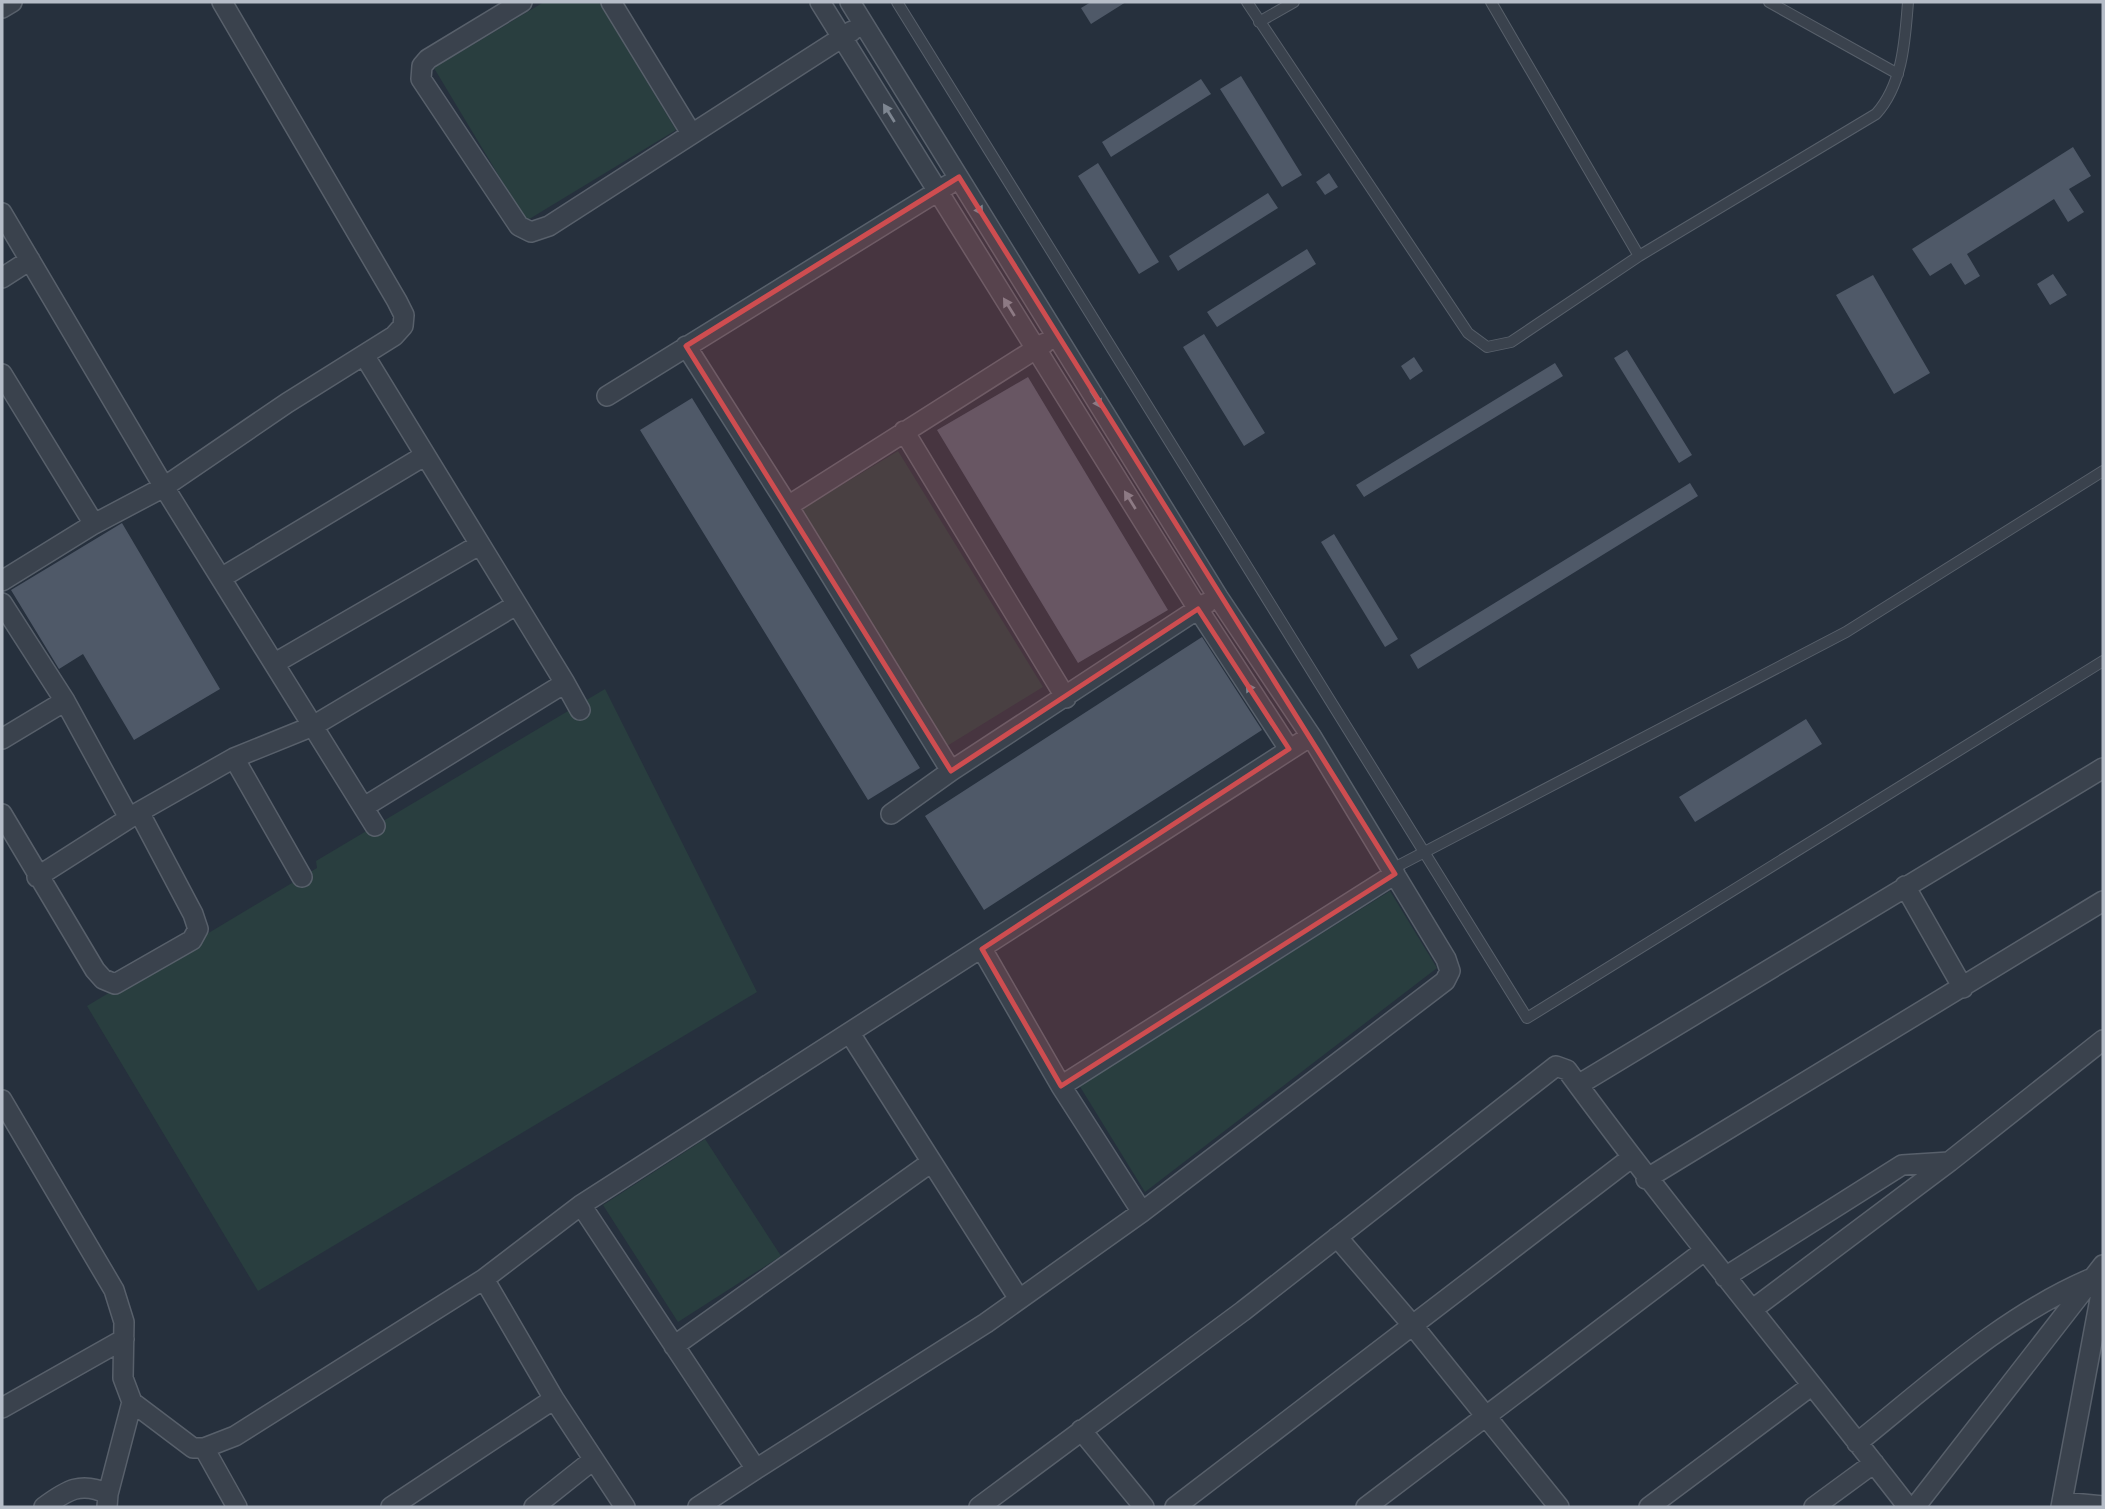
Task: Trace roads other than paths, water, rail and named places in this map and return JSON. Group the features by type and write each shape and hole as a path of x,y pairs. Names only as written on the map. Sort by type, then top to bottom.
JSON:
{"street":[{"path":"2,8 12,2"},
{"path":"2,581 94,524 163,487 394,337 403,326 404,315 222,2"},
{"path":"522,2 428,59 420,73 421,79 519,226 531,232 549,226 864,23"},
{"path":"611,2 691,133"},
{"path":"820,2 1198,609 1289,749"},
{"path":"698,1507 1018,1299 1142,1212 1448,977 1450,965 1311,736 1218,597 850,2"},
{"path":"607,396 960,177"},
{"path":"2,213 163,487 375,826"},
{"path":"2,278 30,260"},
{"path":"788,506 1057,336"},
{"path":"686,346 951,771"},
{"path":"364,355 580,709"},
{"path":"2,374 94,524"},
{"path":"904,431 1066,698"},
{"path":"221,578 424,456"},
{"path":"275,663 479,545"},
{"path":"891,814 951,771 1218,597"},
{"path":"2,603 65,701 193,914 198,929 192,940 122,982 108,983 95,970 37,877 2,814"},
{"path":"37,877 134,815 234,758 313,726 516,605"},
{"path":"363,807 565,683"},
{"path":"2,739 65,701"},
{"path":"2,1100 114,1290 124,1322 123,1378 132,1402 182,1442 193,1448 204,1448 235,1436 484,1279 581,1205 851,1035 1311,736"},
{"path":"234,758 302,877"},
{"path":"1578,1085 2103,768"},
{"path":"1061,1086 1394,871"},
{"path":"1905,886 1963,988"},
{"path":"1646,1179 2103,901"},
{"path":"982,949 1061,1086 1142,1212"},
{"path":"851,1035 1018,1299"},
{"path":"1753,1309 1949,1162 2103,1040"},
{"path":"979,1507 1243,1311 1551,1068 1562,1066 1646,1179 1753,1309 1908,1507"},
{"path":"1175,1507 1415,1327 1631,1158"},
{"path":"1725,1277 1902,1165 1949,1162"},
{"path":"674,1346 930,1163"},
{"path":"581,1205 756,1469"},
{"path":"1336,1237 1415,1327 1559,1507"},
{"path":"1366,1507 1704,1251"},
{"path":"1857,1443 2031,1307 2100,1275"},
{"path":"2100,1275 2062,1505 2103,1506"},
{"path":"1915,1507 2100,1275"},
{"path":"484,1279 554,1399 625,1507"},
{"path":"2,1408 124,1339"},
{"path":"1649,1507 1811,1386"},
{"path":"391,1507 554,1399"},
{"path":"44,1507 75,1489 91,1486 107,1501 132,1402"},
{"path":"1081,1430 1144,1507"},
{"path":"204,1448 237,1507"},
{"path":"534,1507 593,1460"},
{"path":"1814,1507 1874,1463"}],"lane":[{"path":"897,2 1527,1018 2103,661"},
{"path":"1247,2 1476,341 1487,347 1511,342 1639,256 1868,120 1884,105 1898,74 1909,2"},
{"path":"1259,22 1294,2"},
{"path":"1491,2 1639,256"},
{"path":"1769,2 1898,74"},
{"path":"1394,871 1425,852 1846,632 2103,471"}]}
